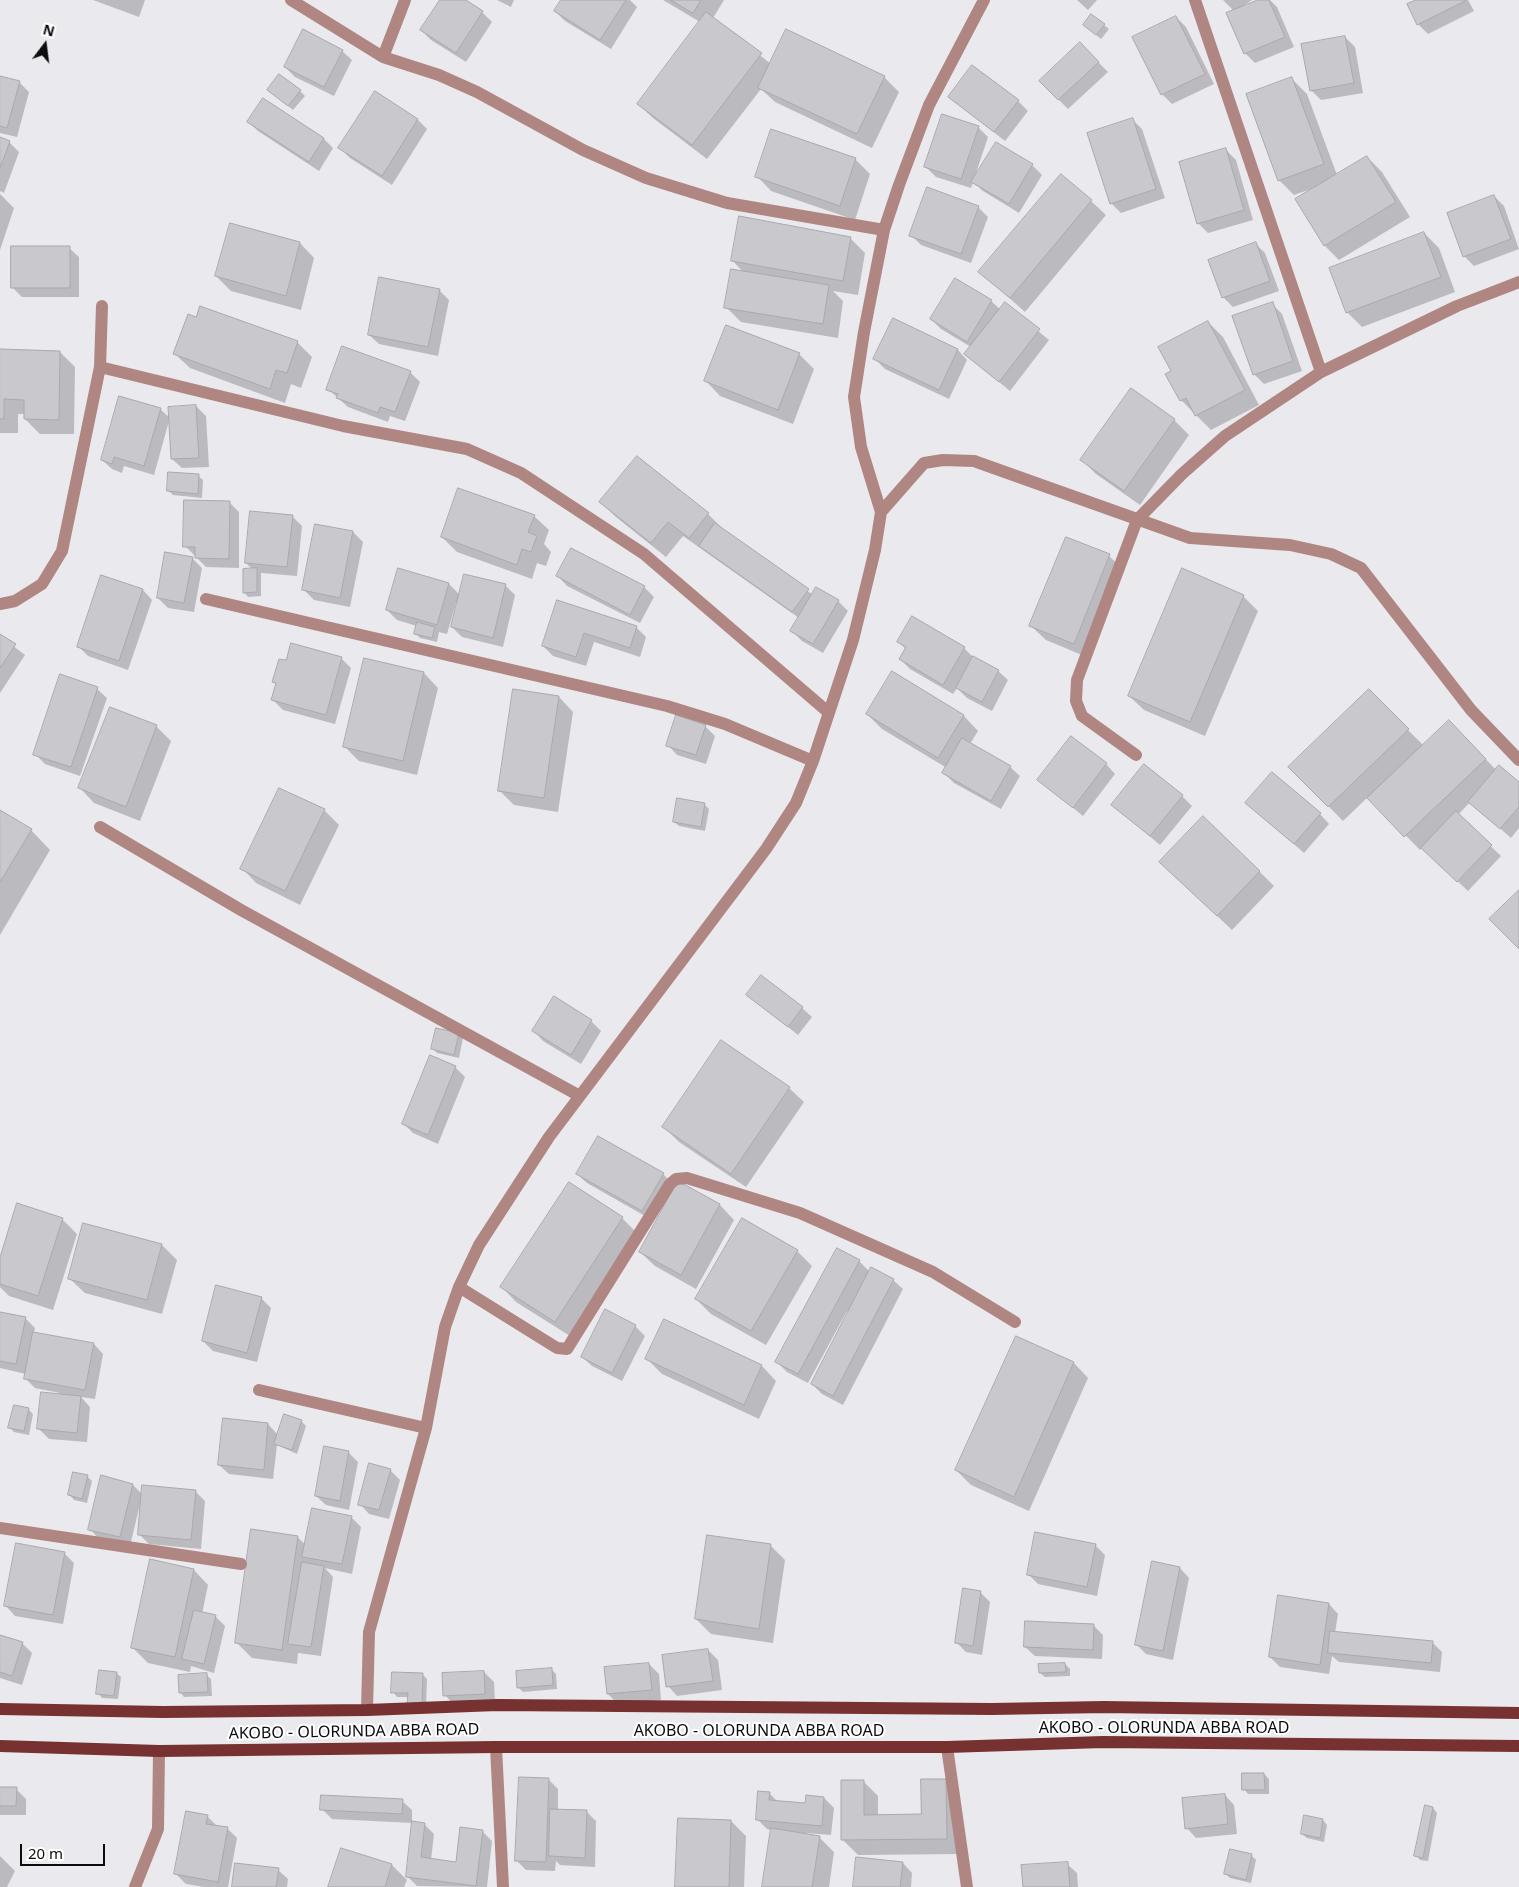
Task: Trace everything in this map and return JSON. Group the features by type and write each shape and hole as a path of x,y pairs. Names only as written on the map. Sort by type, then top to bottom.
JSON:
{"main road":[{"name":"AKOBO - OLORUNDA ABBA ROAD","path":"0,1709 163,1712 367,1710 507,1706 992,1709 1104,1707 1519,1713"},
{"name":"AKOBO - OLORUNDA ABBA ROAD","path":"0,1746 159,1751 496,1747 947,1747 1103,1742 1519,1746"}],"street":[{"path":"291,0 383,57 431,72 477,92 583,150 646,178 728,203 884,230"},
{"path":"383,57 406,0"},
{"path":"367,1710 369,1632 426,1428 445,1327 458,1287 479,1246 578,1095 766,849 796,803 813,761 852,640 875,550 881,512 860,447 854,397 864,332 884,230 898,185 929,105 984,0"},
{"path":"1195,0 1321,372"},
{"path":"1136,755 1082,716 1076,701 1077,680 1136,520 1182,474 1225,436 1321,372 1458,306 1519,282"},
{"path":"0,604 15,601 42,584 62,551 100,367 102,306"},
{"path":"100,367 334,424 467,449 521,473 644,554 828,712"},
{"path":"881,512 924,463 943,460 974,461 1190,538 1290,545 1331,554 1361,568 1470,710 1519,760"},
{"path":"206,599 666,706 725,724 813,761"},
{"path":"100,827 241,910 578,1095"},
{"path":"458,1287 557,1348 567,1349 670,1184 676,1178 687,1178 800,1213 933,1272 1015,1322"},
{"path":"259,1390 426,1428"},
{"path":"0,1528 241,1564"},
{"path":"496,1747 503,1887"},
{"path":"947,1747 966,1887"},
{"path":"135,1887 158,1829 159,1751"}],"building":[{"path":"440,0 466,0 483,11 456,53 420,30"},
{"path":"561,0 626,0 600,40 554,11"},
{"path":"671,0 701,0 693,13"},
{"path":"1258,0 1269,0 1285,37 1244,54 1226,13"},
{"path":"1416,0 1465,1 1417,25 1407,4"},
{"path":"706,12 762,53 692,145 637,104"},
{"path":"1091,14 1105,24 1096,35 1083,25"},
{"path":"1176,16 1205,74 1161,95 1132,37"},
{"path":"303,29 343,50 324,87 284,67"},
{"path":"786,29 885,76 857,134 758,88"},
{"path":"1345,36 1354,83 1310,91 1301,44"},
{"path":"1080,42 1099,62 1058,100 1039,81"},
{"path":"972,65 1019,100 994,132 948,97"},
{"path":"279,74 301,90 288,106 267,90"},
{"path":"0,76 20,81 7,128 0,126"},
{"path":"1292,77 1324,164 1278,181 1246,94"},
{"path":"375,91 418,119 382,176 338,148"},
{"path":"263,98 324,138 309,162 247,122"},
{"path":"942,114 979,126 961,179 924,167"},
{"path":"1133,118 1156,189 1110,204 1087,133"},
{"path":"771,129 856,158 840,206 755,177"},
{"path":"0,137 10,141 0,168"},
{"path":"996,142 1033,164 1009,204 971,182"},
{"path":"1226,148 1244,210 1197,224 1179,162"},
{"path":"1367,156 1396,202 1324,246 1295,199"},
{"path":"1061,174 1092,200 1010,298 978,272"},
{"path":"927,187 979,206 961,254 909,236"},
{"path":"1494,195 1511,239 1463,257 1447,213"},
{"path":"739,216 851,237 843,281 731,261"},
{"path":"230,223 300,242 286,296 215,276"},
{"path":"1424,232 1441,277 1346,313 1329,268"},
{"path":"1256,242 1270,281 1222,298 1208,260"},
{"path":"11,246 70,246 70,288 11,288"},
{"path":"731,269 829,285 823,324 724,308"},
{"path":"379,277 440,289 428,347 368,335"},
{"path":"955,278 992,300 967,342 930,319"},
{"path":"1005,302 1040,329 999,382 964,354"},
{"path":"1273,302 1293,361 1253,375 1232,316"},
{"path":"200,306 298,341 287,373 276,370 270,389 173,354 188,314 196,317"},
{"path":"893,318 958,349 939,390 873,359"},
{"path":"1208,321 1245,390 1195,416 1186,398 1180,401 1165,374 1171,371 1158,347"},
{"path":"726,325 800,353 778,410 704,381"},
{"path":"342,346 411,371 395,412 380,407 378,413 336,398 338,394 326,390"},
{"path":"0,349 60,351 59,420 24,419 24,400 4,399 4,419 0,419"},
{"path":"1131,388 1175,419 1124,491 1080,460"},
{"path":"119,396 161,408 144,466 114,457 112,464 101,460"},
{"path":"196,405 199,458 171,459 168,407"},
{"path":"637,456 709,513 689,538 668,522 651,543 599,502"},
{"path":"168,472 199,474 198,494 167,491"},
{"path":"458,488 535,515 528,532 537,536 531,552 522,549 517,565 441,537"},
{"path":"184,500 230,501 229,559 195,558 195,547 183,547"},
{"path":"250,511 293,515 287,567 245,563"},
{"path":"715,523 809,589 792,612 699,546"},
{"path":"315,524 353,531 340,598 302,590"},
{"path":"1066,537 1110,554 1074,644 1029,626"},
{"path":"571,548 645,586 630,615 556,576"},
{"path":"165,552 193,557 184,603 157,598"},
{"path":"257,568 257,592 243,593 243,569"},
{"path":"398,568 449,583 437,625 386,610"},
{"path":"1182,568 1244,595 1190,722 1128,696"},
{"path":"464,574 506,584 493,638 451,627"},
{"path":"101,575 143,589 119,661 77,647"},
{"path":"816,587 839,600 813,644 790,631"},
{"path":"557,600 637,626 630,648 584,633 576,657 542,646"},
{"path":"912,616 965,647 943,685 899,659 906,647 897,642"},
{"path":"417,622 435,627 432,638 414,634"},
{"path":"0,634 16,644 0,668"},
{"path":"291,643 342,657 326,715 271,700 276,683 272,682 279,659 286,660"},
{"path":"973,656 999,670 982,702 956,688"},
{"path":"364,658 424,672 403,761 343,747"},
{"path":"892,671 964,715 938,758 866,714"},
{"path":"60,674 98,687 71,767 33,755"},
{"path":"513,689 559,696 544,798 498,791"},
{"path":"1369,689 1409,729 1328,807 1288,767"},
{"path":"110,707 157,725 126,807 78,788"},
{"path":"676,715 706,725 696,755 666,746"},
{"path":"1449,720 1486,759 1404,837 1367,798"},
{"path":"1071,736 1107,763 1073,808 1037,780"},
{"path":"962,738 1011,766 991,801 942,773"},
{"path":"1144,764 1183,795 1150,836 1111,805"},
{"path":"1499,765 1519,782 1519,807 1500,829 1468,802"},
{"path":"1272,772 1321,813 1294,844 1245,803"},
{"path":"279,788 325,809 285,891 240,869"},
{"path":"677,798 705,803 701,827 673,822"},
{"path":"0,810 32,829 0,882"},
{"path":"1456,811 1492,845 1457,882 1421,848"},
{"path":"1203,816 1260,871 1217,916 1159,862"},
{"path":"1519,890 1519,949 1489,919"},
{"path":"761,975 803,1007 788,1027 746,995"},
{"path":"554,996 592,1020 571,1055 532,1031"},
{"path":"436,1028 459,1033 454,1055 431,1049"},
{"path":"721,1040 790,1087 731,1174 662,1127"},
{"path":"430,1055 456,1066 428,1135 402,1124"},
{"path":"598,1136 664,1173 642,1211 576,1174"},
{"path":"678,1181 720,1204 681,1275 639,1252"},
{"path":"569,1182 623,1217 555,1322 500,1287"},
{"path":"17,1203 63,1218 38,1296 0,1284 0,1258"},
{"path":"742,1218 798,1250 751,1331 695,1299"},
{"path":"83,1223 162,1244 147,1300 68,1279"},
{"path":"837,1248 860,1260 798,1374 775,1362"},
{"path":"871,1267 894,1279 833,1396 811,1384"},
{"path":"216,1285 262,1297 247,1353 202,1341"},
{"path":"605,1309 636,1325 612,1373 581,1357"},
{"path":"0,1312 26,1317 16,1364 0,1361"},
{"path":"664,1319 762,1365 744,1405 645,1359"},
{"path":"33,1332 94,1343 85,1390 24,1379"},
{"path":"1016,1336 1074,1362 1014,1497 955,1470"},
{"path":"41,1392 81,1396 77,1433 37,1429"},
{"path":"14,1405 29,1408 24,1431 8,1428"},
{"path":"284,1414 302,1420 292,1450 274,1444"},
{"path":"223,1418 268,1423 264,1470 218,1465"},
{"path":"324,1446 349,1451 340,1501 315,1496"},
{"path":"369,1463 391,1469 379,1510 358,1505"},
{"path":"73,1472 88,1475 82,1499 68,1495"},
{"path":"101,1475 133,1484 120,1537 88,1530"},
{"path":"142,1485 196,1490 191,1540 138,1535"},
{"path":"312,1508 352,1516 342,1564 302,1557"},
{"path":"251,1529 298,1536 282,1650 235,1643"},
{"path":"1035,1532 1096,1544 1087,1587 1027,1575"},
{"path":"707,1535 771,1544 759,1629 695,1619"},
{"path":"16,1543 65,1552 53,1615 4,1606"},
{"path":"150,1559 194,1569 175,1657 131,1648"},
{"path":"1152,1561 1180,1567 1163,1651 1135,1645"},
{"path":"302,1562 324,1566 311,1647 288,1644"},
{"path":"963,1588 981,1591 973,1646 955,1643"},
{"path":"1278,1595 1329,1603 1320,1665 1269,1657"},
{"path":"194,1610 216,1615 204,1664 182,1659"},
{"path":"1025,1621 1094,1624 1093,1650 1024,1647"},
{"path":"1330,1631 1433,1641 1431,1663 1328,1653"},
{"path":"0,1635 23,1642 12,1676 0,1672"},
{"path":"708,1649 713,1681 666,1687 662,1655"},
{"path":"649,1663 652,1690 607,1694 604,1667"},
{"path":"1065,1663 1066,1672 1039,1673 1038,1664"},
{"path":"552,1668 553,1685 517,1688 516,1671"},
{"path":"99,1670 117,1672 114,1696 96,1694"},
{"path":"484,1671 485,1694 443,1696 442,1673"},
{"path":"392,1672 423,1673 422,1705 407,1704 408,1693 391,1693"},
{"path":"207,1673 208,1692 179,1693 178,1675"},
{"path":"1242,1773 1264,1773 1265,1790 1242,1790"},
{"path":"519,1777 549,1778 546,1862 515,1861"},
{"path":"921,1779 946,1779 947,1839 841,1840 841,1780 864,1780 864,1815 921,1814"},
{"path":"0,1787 17,1787 16,1806 0,1806"},
{"path":"758,1791 770,1792 769,1800 805,1803 806,1795 824,1797 822,1826 756,1820"},
{"path":"1225,1794 1228,1824 1185,1829 1182,1798"},
{"path":"321,1795 403,1799 402,1814 320,1810"},
{"path":"1425,1805 1433,1807 1423,1858 1414,1856"},
{"path":"550,1809 587,1810 585,1858 549,1856"},
{"path":"186,1811 208,1815 206,1824 228,1827 218,1882 174,1874"},
{"path":"1304,1815 1323,1819 1320,1838 1301,1834"},
{"path":"678,1818 731,1820 729,1887 675,1887"},
{"path":"412,1821 425,1823 421,1857 456,1862 460,1827 483,1830 476,1886 406,1877"},
{"path":"771,1828 820,1836 812,1887 762,1887"},
{"path":"341,1848 392,1864 385,1887 328,1887"},
{"path":"1230,1849 1252,1854 1246,1880 1224,1874"},
{"path":"856,1857 903,1862 900,1887 853,1887"},
{"path":"1068,1862 1070,1887 1023,1887 1021,1865"},
{"path":"235,1863 279,1868 276,1887 232,1887"}]}
